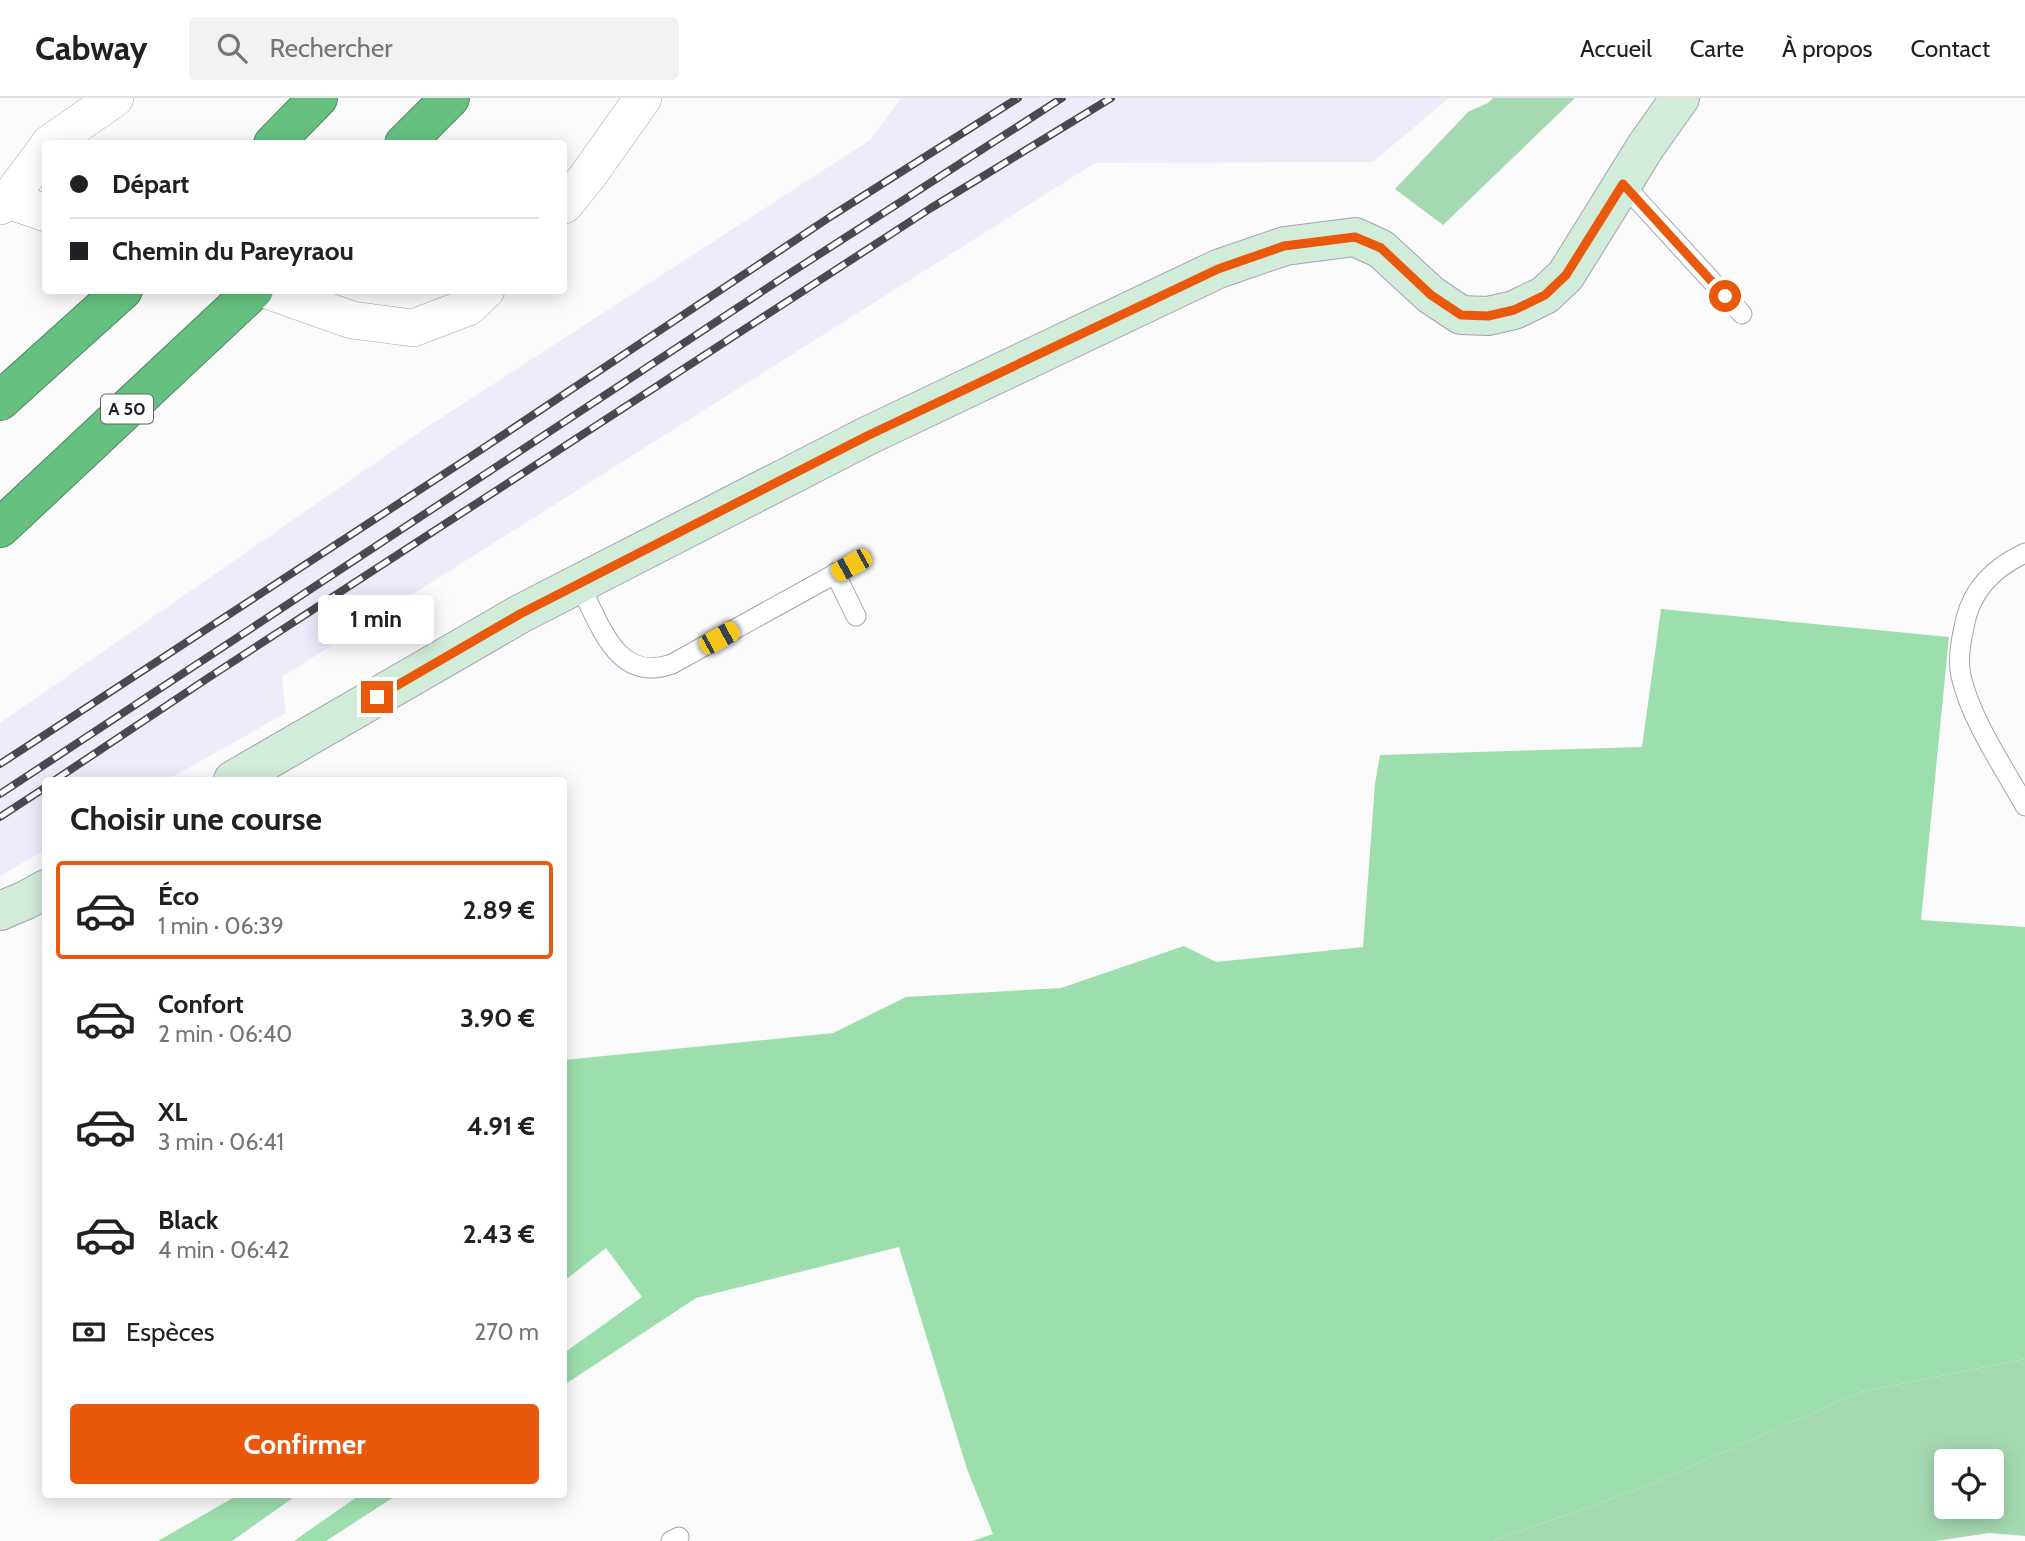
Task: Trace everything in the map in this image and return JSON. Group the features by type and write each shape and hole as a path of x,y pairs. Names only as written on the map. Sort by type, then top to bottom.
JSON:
{"highway":[{"path":"277,140 318,98"},
{"path":"408,140 450,98"},
{"path":"0,401 119,294"},
{"name":"A 50","path":"0,528 250,294"}],"street":[{"path":"55,140 115,98"},
{"path":"567,201 643,98"},
{"path":"238,777 520,614 867,436 1218,269 1284,246 1355,237 1381,248 1431,295 1461,315 1488,316 1514,310 1545,295 1566,275 1680,98"},
{"path":"42,154 4,203 42,212"},
{"path":"278,294 352,320 414,328 468,307 482,294"},
{"path":"0,911 42,891"}],"lane":[{"path":"1623,184 1742,314"},
{"path":"2025,553 1989,575 1969,606 1961,640 1961,674 1972,710 2025,806"},
{"path":"579,584 612,647 623,660 640,668 659,668 672,663 843,569 856,616"}],"shaded area":[{"path":"901,98 1449,98 1373,162 1095,163 282,677 286,713 172,777 42,777 42,852 0,876 0,723 427,427 870,140"}],"green space":[{"path":"1493,98 1575,98 1443,225 1395,189 1468,112"},
{"path":"1661,609 1949,637 1921,920 2025,927 2025,1359 1860,1392 1644,1487 1493,1541 972,1541 993,1534 967,1469 899,1247 696,1298 567,1383 567,1351 642,1297 606,1248 567,1279 567,1060 833,1033 906,997 1061,988 1184,946 1216,962 1363,947 1375,784 1380,755 1642,747"},
{"path":"2025,1359 2025,1536 1989,1533 1935,1541 1493,1541 1644,1487 1860,1392"},
{"path":"233,1498 293,1498 232,1541 158,1541"},
{"path":"355,1498 392,1498 326,1541 294,1541"}],"railway":[{"path":"0,764 473,455 833,215 1018,98"},
{"path":"0,794 784,277 1062,98"},
{"path":"60,777 931,208 1111,98"},
{"path":"0,817 42,790"}],"route":[{"path":"377,697 520,614 867,436 1218,269 1284,246 1355,237 1381,248 1431,295 1461,315 1488,316 1514,310 1545,295 1566,275 1623,184 1725,296"}]}
